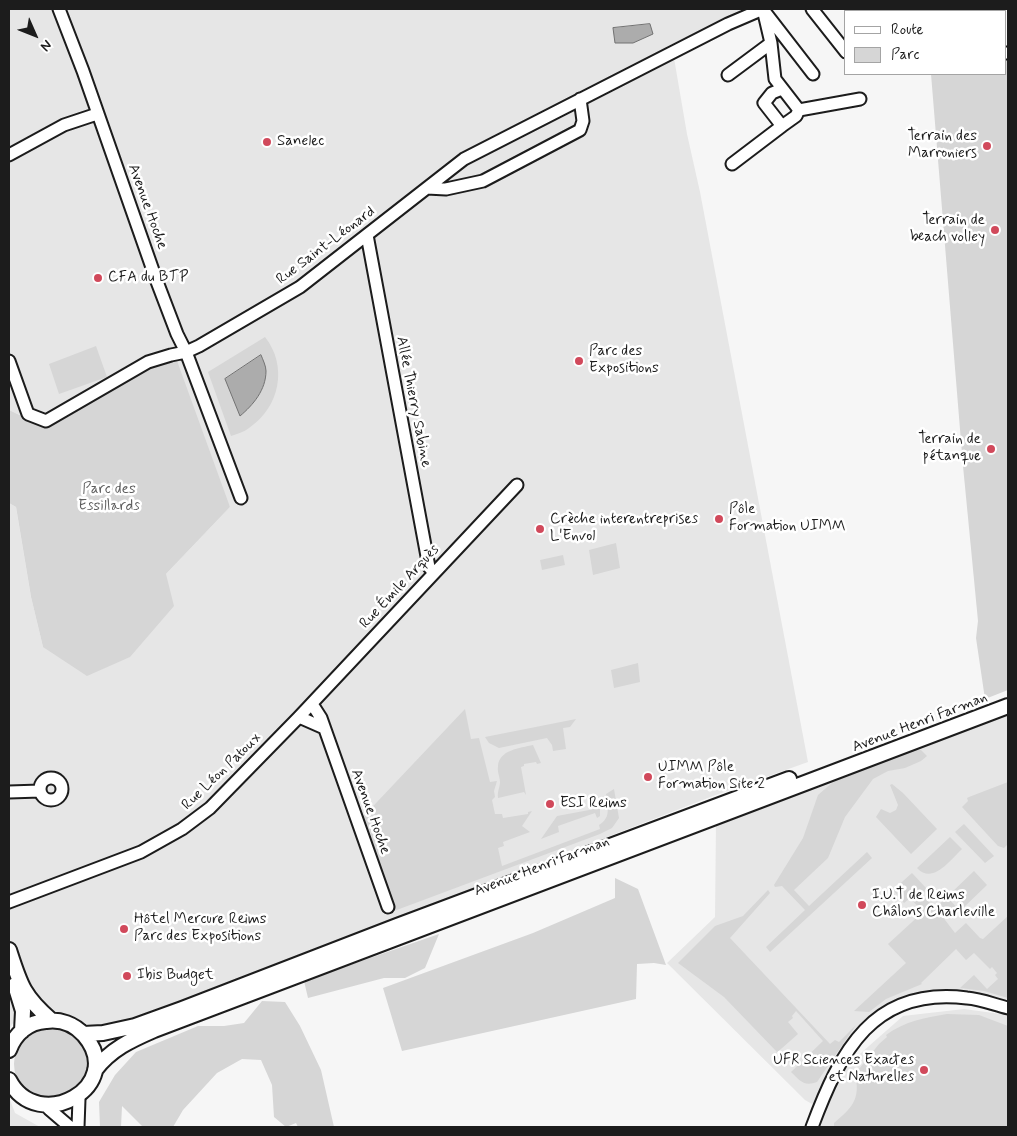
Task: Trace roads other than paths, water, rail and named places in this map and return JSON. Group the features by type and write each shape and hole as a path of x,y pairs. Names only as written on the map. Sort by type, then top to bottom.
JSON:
{"main road":[{"name":"Avenue Henri Farman","path":"83,1034 103,1033 135,1026 190,1007 391,928 1008,698"},
{"name":"Avenue Henri Farman","path":"78,1099 90,1086 95,1070 106,1056 119,1046 154,1030 1008,706"},
{"path":"9,950 22,989 35,1006 51,1020"},
{"path":"9,968 23,1011 22,1031"},
{"path":"9,1050 13,1041 22,1031 34,1023 51,1020 68,1024 83,1034 93,1050 95,1070"},
{"path":"9,1080 15,1098 34,1106 49,1109 68,1106 78,1099"}],"street":[{"name":"Avenue Hoche","path":"60,9 156,279 186,352 241,498"},
{"path":"763,9 771,43 775,79 799,110"},
{"path":"763,9 813,74"},
{"name":"Rue Saint-Léonard","path":"9,361 28,414 46,421 148,362 186,352 199,346 300,287 464,159 728,24 763,9"},
{"path":"812,9 844,49"},
{"path":"728,75 771,43"},
{"path":"782,88 772,93 764,103 782,126"},
{"path":"427,188 446,189 483,181 580,130 583,120 580,99"},
{"path":"799,110 860,99"},
{"path":"732,164 796,116 799,110"},
{"path":"9,155 64,125 97,114"},
{"name":"Allée Thierry Sabine","path":"366,235 429,567 434,573"},
{"name":"Rue Émile Arquès","path":"306,710 517,485"},
{"name":"Avenue Hoche","path":"306,710 322,718 388,907"},
{"path":"306,710 324,728"},
{"name":"Rue Léon Patoux","path":"10,901 141,852 182,829 210,808 306,710"},
{"path":"9,792 40,791"},
{"path":"812,1127 829,1083 847,1050 861,1032 890,1010 915,1000 938,997 968,998 1008,1008"},
{"path":"78,1099 78,1127"},
{"path":"49,1109 70,1127"}],"place":[{"name":"Sanelec","path":"267,142"},
{"name":"Terrain des Marroniers","path":"987,146"},
{"name":"Terrain de beach volley","path":"995,230"},
{"name":"CFA du BTP","path":"98,278"},
{"name":"Parc des Expositions","path":"579,361"},
{"name":"Terrain de pétanque","path":"991,449"},
{"name":"Pôle Formation UIMM","path":"719,519"},
{"name":"Crèche interentreprises L'Envol","path":"540,529"},
{"name":"UIMM Pôle Formation Site 2","path":"648,777"},
{"name":"ESI Reims","path":"550,804"},
{"name":"I.U.T de Reims Châlons Charleville","path":"862,905"},
{"name":"Hôtel Mercure Reims Parc des Expositions","path":"124,929"},
{"name":"Ibis Budget","path":"127,976"},
{"name":"UFR Sciences Exactes et Naturelles","path":"924,1070"}],"park label":[{"name":"Parc des Essillards","path":"109,498"}]}
